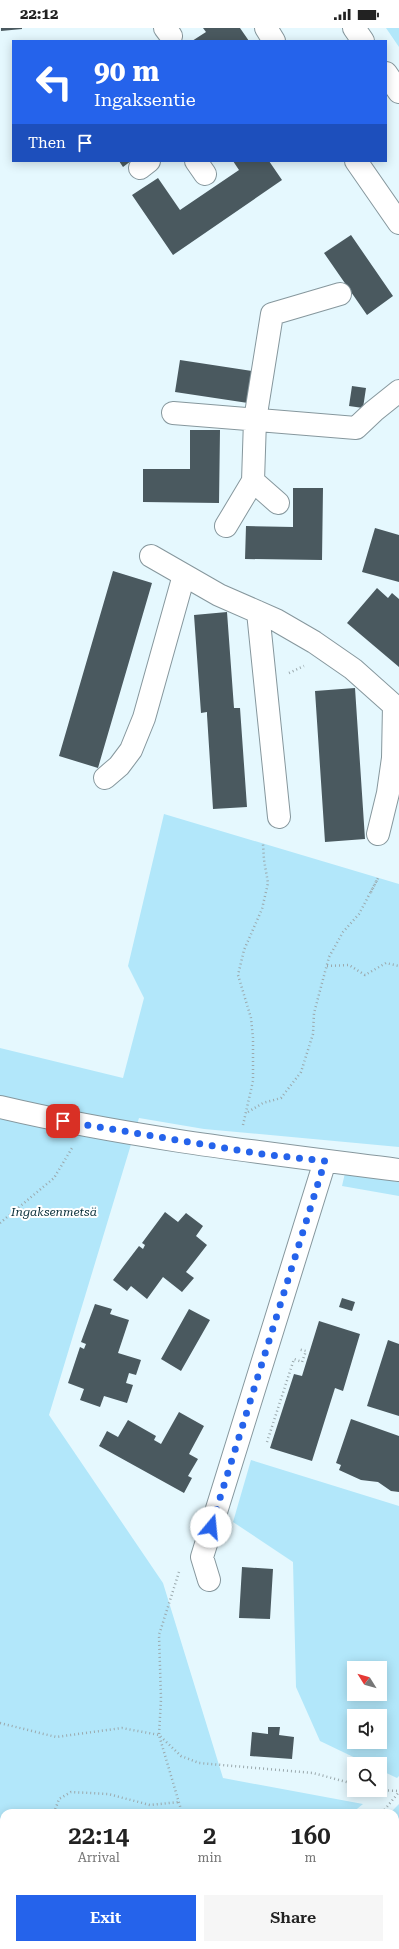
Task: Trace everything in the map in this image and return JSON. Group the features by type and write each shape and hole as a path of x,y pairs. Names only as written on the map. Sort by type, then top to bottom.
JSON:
{"street":[{"path":"266,28 273,40"},
{"path":"354,28 363,40"},
{"path":"387,75 399,92"},
{"path":"357,162 399,223"},
{"path":"226,526 253,481 255,420 272,314 340,294"},
{"path":"173,413 356,428 374,411 399,392"},
{"path":"253,481 278,503"},
{"path":"151,556 219,595 258,612 314,642 353,669 396,707 393,758 388,793 378,834"},
{"path":"105,778 119,766 131,750 144,718 184,575"},
{"path":"258,612 279,817"},
{"path":"0,1107 85,1126 233,1149 399,1170"},
{"path":"209,1580 202,1557 325,1161"}],"path":[{"path":"266,686 329,653"},
{"path":"233,1149 247,1112 253,1081 253,1038 251,1018 238,975 244,950 262,908 268,883 263,844"},
{"path":"247,1112 263,1103 281,1098 301,1072 313,1034 314,1013 327,966 333,951 344,932 359,914 378,878 370,894"},
{"path":"327,966 349,965 365,975 386,963 399,966"},
{"path":"0,1223 54,1178 85,1126"},
{"path":"267,1442 294,1359 302,1362 306,1351 298,1348"},
{"path":"179,1572 159,1635 161,1699 159,1735 181,1809"},
{"path":"0,1723 56,1737 122,1728 159,1735 181,1756 199,1763 313,1773 347,1782"},
{"path":"387,1790 399,1791"},
{"path":"385,1809 399,1791"},
{"path":"55,1809 59,1799 71,1792 108,1794 150,1805 179,1802"}],"green space":[{"path":"386,28 399,28 399,47"},
{"name":"Ingaksenmetsä","path":"164,814 399,884 399,1147 204,1129 139,1118 49,1415 163,1583 223,1778 363,1804 357,1809 0,1809 0,1048 123,1078 144,998 128,966"},
{"path":"345,1173 399,1182 399,1196 342,1186"},
{"path":"251,1460 399,1506 399,1776 397,1778 387,1773 387,1757 353,1757 320,1741 296,1687 293,1562 233,1522"},
{"path":"399,1804 399,1809 394,1809"}],"building":[{"path":"1,28 22,28 22,29 1,31"},
{"path":"203,28 240,28 248,40 194,40 206,32"},
{"path":"120,162 130,162 123,167"},
{"path":"234,162 270,162 282,180 173,255 132,195 158,178 180,210 239,170"},
{"path":"351,235 393,296 367,315 324,253"},
{"path":"180,360 252,371 248,403 175,392"},
{"path":"352,386 366,388 363,408 349,406"},
{"path":"190,430 220,430 219,503 143,502 143,469 190,469"},
{"path":"293,488 323,488 322,560 245,559 246,526 293,527"},
{"path":"375,528 399,535 399,582 362,572"},
{"path":"113,571 152,583 98,768 59,756"},
{"path":"377,588 388,598 392,593 399,599 399,667 347,623"},
{"path":"227,612 234,708 240,708 247,807 213,809 207,712 201,713 194,615"},
{"path":"355,688 365,839 325,842 315,691"},
{"path":"165,1212 178,1222 186,1213 203,1226 196,1236 207,1245 186,1272 194,1278 182,1292 163,1277 147,1299 131,1286 127,1291 113,1280 139,1246 143,1249 145,1245 142,1243"},
{"path":"342,1298 355,1302 352,1311 339,1307"},
{"path":"95,1304 112,1309 110,1314 129,1320 118,1353 141,1360 136,1375 129,1373 126,1383 133,1385 127,1403 104,1396 100,1407 80,1400 84,1389 68,1383 80,1347 84,1349 86,1344 81,1342"},
{"path":"189,1309 210,1320 181,1371 161,1359"},
{"path":"319,1321 360,1334 343,1391 335,1388 312,1461 270,1448 294,1374 302,1376"},
{"path":"388,1340 399,1344 399,1416 367,1406"},
{"path":"179,1412 204,1426 189,1454 198,1459 188,1476 192,1478 184,1493 99,1446 107,1431 118,1437 128,1420 156,1436 154,1440 161,1444"},
{"path":"351,1419 399,1436 399,1492 391,1491 378,1482 361,1480 339,1470 341,1465 336,1463"},
{"path":"242,1567 273,1569 270,1619 239,1618"},
{"path":"268,1727 280,1727 279,1735 294,1737 292,1759 250,1756 252,1732 268,1734"}],"route":[{"path":"63,1121 85,1126 261,1154 325,1161 211,1527"}]}
